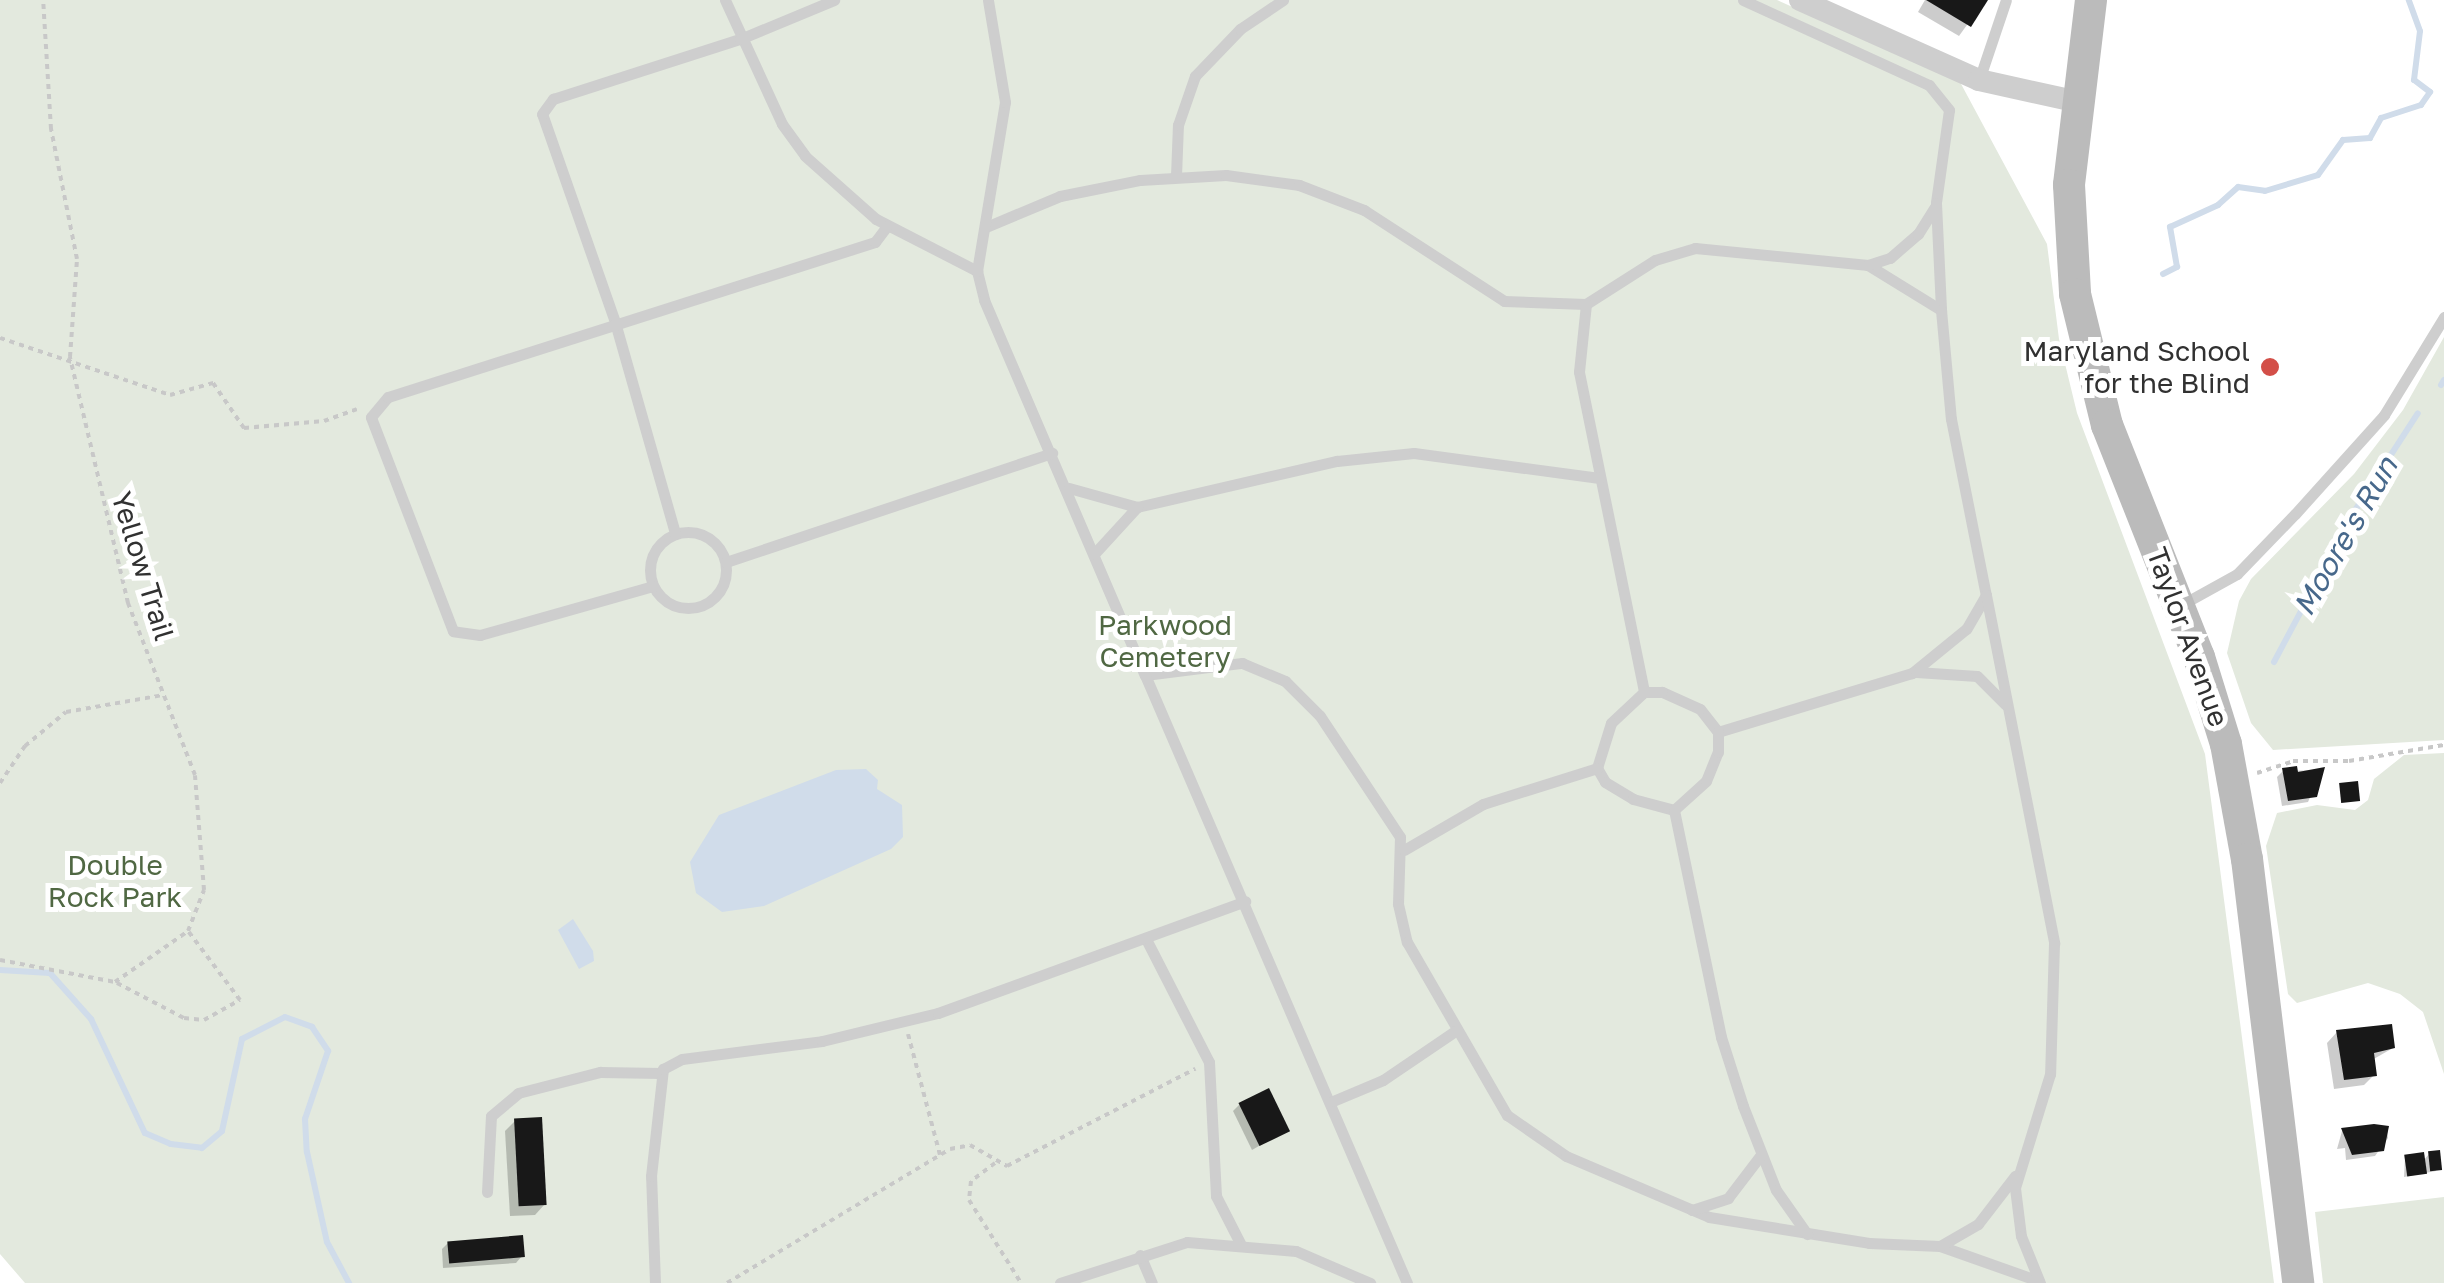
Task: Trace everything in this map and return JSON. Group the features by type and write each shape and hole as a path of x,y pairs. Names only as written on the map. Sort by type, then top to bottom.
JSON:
{"main road":[{"name":"Taylor Avenue","path":"2091,0 2068,225 2080,327 2107,425 2180,606 2234,780 2298,1283"}],"street":[{"path":"1800,0 1979,80 2078,102"}],"lane":[{"path":"725,0 740,39 806,156 887,226 978,271"},
{"path":"675,533 616,322 545,128 546,105 740,39 834,0"},
{"path":"988,0 1005,102 978,271 984,300 1070,488 1094,554 1407,1283"},
{"path":"1176,176 1178,125 1195,76 1240,29 1284,0"},
{"path":"1742,0 1929,85 1949,110 1936,202 1950,419 2005,704 2048,892 2056,1005 2050,1074 2018,1172 1978,1224 1940,1246"},
{"path":"1979,80 2006,0"},
{"path":"986,228 1060,196 1176,176 1226,175 1299,186 1400,230 1504,301 1586,304 1655,260 1694,248 1868,265 1890,258 1918,234 1936,202"},
{"path":"653,586 480,635 453,632 371,416 388,397 875,242 887,226"},
{"path":"1868,265 1941,310"},
{"path":"1586,304 1579,372 1644,692"},
{"path":"2180,606 2237,574 2295,514 2384,415 2444,317"},
{"path":"726,562 1052,453"},
{"path":"1070,488 1137,507 1337,461 1414,453 1599,478"},
{"path":"1094,554 1137,507"},
{"path":"675,533 707,536 726,562 724,584 710,602 689,608 668,603 653,586 654,555 675,533"},
{"path":"1912,672 1966,629 1986,594"},
{"path":"1145,674 1242,662 1285,681 1320,716 1404,850 1401,923 1455,1031 1518,1125 1622,1184 1692,1210 1807,1234 1940,1246 2039,1282"},
{"path":"1718,732 1912,672 1977,676 2005,704"},
{"path":"1674,810 1632,799 1605,782 1597,768 1610,723 1644,692 1662,692 1700,709 1718,732"},
{"path":"1674,810 1706,781 1718,732"},
{"path":"1404,850 1483,804 1597,768"},
{"path":"1674,810 1721,1037 1760,1156 1807,1234"},
{"path":"487,1192 491,1116 518,1093 600,1072 662,1073 682,1058 788,1047 906,1022 1147,942 1245,901"},
{"path":"1147,942 1209,1062 1216,1196 1240,1243"},
{"path":"1332,1101 1383,1080 1455,1031"},
{"path":"654,1283 650,1212 662,1073"},
{"path":"1692,1210 1728,1198 1760,1156"},
{"path":"2018,1172 2021,1236 2039,1282"},
{"path":"1060,1283 1187,1242 1296,1250 1370,1283"},
{"path":"1140,1255 1152,1283"}],"path":[{"name":"Yellow Trail","path":"43,0 51,129 77,259 70,357 124,586 195,775 204,890 188,931"},
{"path":"0,338 70,357 116,381 170,395 213,384 244,428 324,421 388,397"},
{"path":"0,783 26,746 66,712 163,695"},
{"path":"2234,780 2293,762 2349,761 2444,745"},
{"path":"0,960 115,982 150,995 184,1018 204,1020 240,1000 188,931 115,982"},
{"path":"906,1022 940,1156"},
{"path":"728,1283 940,1156 970,1145 995,1163 1008,1166 1209,1062"},
{"path":"995,1163 971,1181 969,1200 1021,1283"}],"green space":[{"name":"Parkwood Cemetery","path":"0,0 1777,0 1960,82 2047,244 2059,339 2077,413 2205,754 2274,1283 25,1283 0,1254"},
{"path":"2444,337 2444,740 2273,750 2251,723 2227,653 2239,601 2251,579 2354,474 2403,410"},
{"path":"2444,753 2444,1074 2423,1012 2400,994 2368,983 2297,1003 2288,994 2266,846 2277,813 2317,805 2355,810 2368,800 2374,779 2404,755"},
{"path":"2444,1197 2444,1283 2323,1283 2315,1212"}],"water":[{"path":"866,769 878,780 877,789 902,805 903,837 891,849 764,906 722,912 696,893 690,862 719,815 836,770"},
{"path":"573,919 593,951 594,961 579,969 558,930"}],"building":[{"path":"1926,0 1988,0 1971,27"},
{"path":"2297,766 2298,772 2325,767 2317,797 2288,801 2282,768"},
{"path":"2358,781 2360,801 2341,803 2339,783"},
{"path":"2392,1024 2395,1048 2374,1053 2377,1076 2344,1080 2336,1030"},
{"path":"1269,1088 1290,1131 1259,1146 1238,1103"},
{"path":"542,1117 547,1205 519,1206 514,1118"},
{"path":"2389,1126 2384,1151 2352,1155 2341,1128"},
{"path":"2440,1150 2442,1170 2430,1171 2428,1151"},
{"path":"2424,1152 2427,1174 2407,1177 2404,1155"},
{"path":"523,1235 525,1257 449,1264 447,1242"}],"waterway":[{"name":"Moore's Run","path":"2163,274 2177,267 2170,227 2218,205 2238,187 2265,191 2318,175 2343,140 2370,138 2381,118 2421,105 2430,92 2414,80 2420,31 2409,0"},
{"name":"Moore's Run","path":"2441,385 2444,380"},
{"name":"Moore's Run","path":"2274,662 2352,515 2418,413"},
{"path":"0,970 50,973 91,1019 145,1133 171,1144 202,1148 222,1131 242,1039 285,1017 312,1027 328,1051 305,1119 307,1152 327,1242 349,1283"}],"place":[{"name":"Maryland School for the Blind","path":"2270,367"}],"park label":[{"name":"Double Rock Park","path":"115,881"}]}
